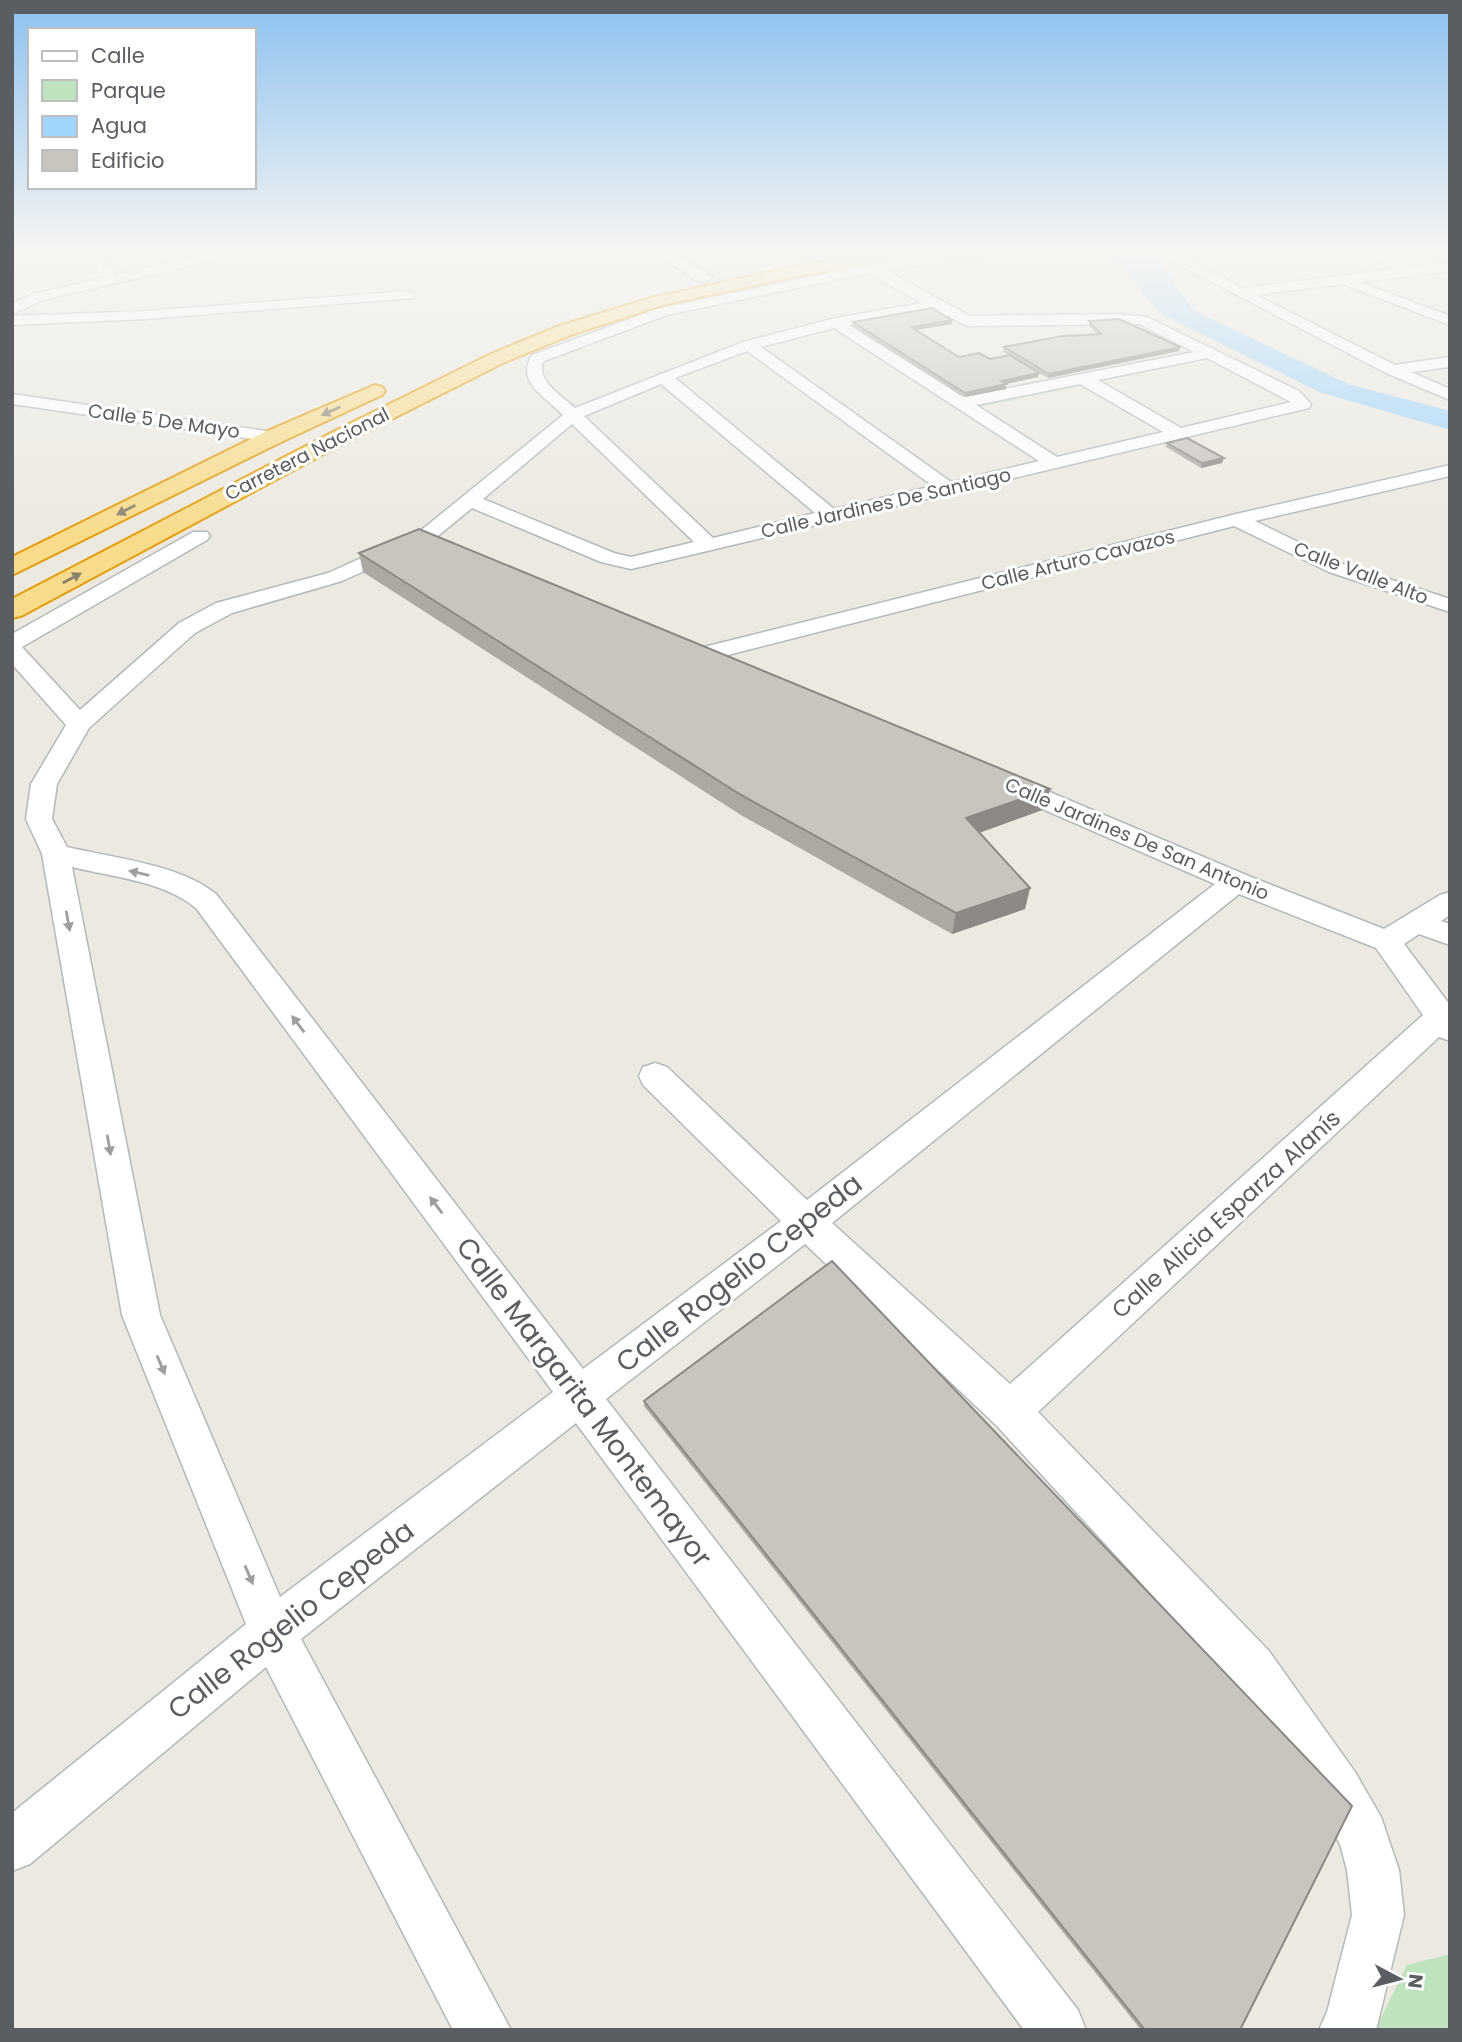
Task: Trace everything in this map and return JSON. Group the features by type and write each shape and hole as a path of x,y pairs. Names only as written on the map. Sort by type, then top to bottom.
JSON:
{"highway":[{"name":"Carretera Nacional","path":"12,610 310,451 525,346"},
{"name":"Carretera Nacional","path":"12,567 274,436 397,381"}],"street":[{"path":"570,346 538,358 533,367 535,379 708,544"},
{"path":"484,2030 272,1632 141,1315 56,854 39,819 44,784 79,724 187,628 224,608 335,577 426,536 573,415 746,346"},
{"path":"751,346 949,489"},
{"path":"872,346 1056,464"},
{"path":"1191,346 1206,354"},
{"path":"1347,346 1392,370 1450,395"},
{"path":"960,403 1206,354"},
{"name":"Calle Jardines De Santiago","path":"471,500 618,561 641,561 1304,404 1301,400 1206,354"},
{"path":"1392,370 1450,362"},
{"path":"663,377 829,515"},
{"path":"1085,380 1179,434"},
{"name":"Calle 5 De Mayo","path":"12,399 274,436"},
{"name":"Calle Arturo Cavazos","path":"708,653 1236,520 1450,470"},
{"name":"Calle Valle Alto","path":"1236,520 1336,568 1450,606"},
{"path":"12,643 200,536"},
{"path":"426,536 451,547"},
{"path":"682,643 746,670"},
{"path":"12,650 79,724"},
{"name":"Calle Jardines De San Antonio","path":"984,773 1236,883 1386,941"},
{"name":"Calle Margarita Montemayor","path":"56,854 167,880 190,888 205,901 1058,2030"},
{"name":"Calle Rogelio Cepeda","path":"12,1846 272,1632 806,1222 1236,883"},
{"path":"1446,1023 1386,941 1450,902"},
{"path":"1415,922 1450,935"},
{"name":"Calle Alicia Esparza Alanís","path":"1010,1411 1446,1023"},
{"path":"655,1076 806,1222 1010,1411 1252,1668 1338,1790 1363,1835 1373,1870 1378,1914 1352,2021 1347,2030"}],"green space":[{"path":"1198,350 1213,358 970,409 953,398"},
{"path":"1450,1954 1450,2030 1375,2030 1407,1965"}],"water":[{"path":"1226,346 1269,346 1348,384 1450,411 1450,430 1319,392"}],"building":[{"path":"891,346 942,346 959,357 979,353 990,359 1010,355 1039,373 1001,381 1006,384 965,393"},
{"path":"1178,346 1180,347 1049,374 1004,347"},
{"path":"1187,438 1224,458 1202,463 1167,443"},
{"path":"419,529 1050,789 966,818 1030,888 956,913 741,795 359,553"},
{"path":"832,1261 1352,1806 1240,2030 1145,2030 644,1401"}]}
